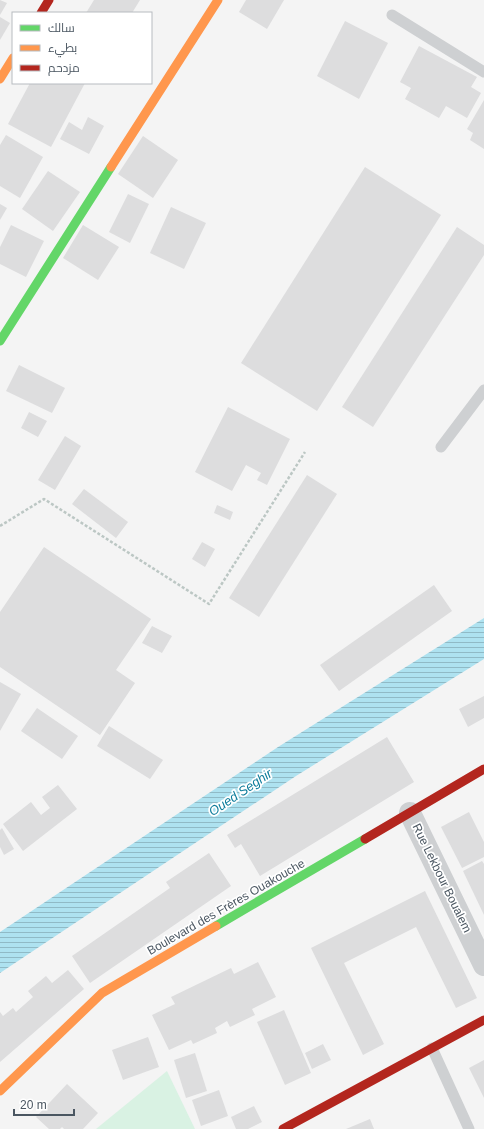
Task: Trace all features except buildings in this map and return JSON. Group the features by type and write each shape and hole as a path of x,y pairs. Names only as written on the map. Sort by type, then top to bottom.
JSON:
{"street":[{"path":"42,12 49,0"},
{"path":"0,341 218,0"},
{"path":"0,80 12,60"},
{"name":"Boulevard des Frères Ouakouche","path":"0,1091 102,993 484,769"},
{"name":"Rue Lekbour Boualem","path":"410,813 484,965"},
{"path":"283,1129 484,1020"}],"lane":[{"path":"392,15 484,71"},
{"path":"441,447 484,390"},
{"path":"432,1048 469,1129"}],"path":[{"path":"0,526 44,499 209,604 305,452"}],"green space":[{"path":"167,1071 195,1129 96,1129"}],"water":[{"name":"Oued Seghir","path":"484,618 484,659 296,776 0,973 0,932 278,747"}],"traffic: fast":[{"path":"0,341 111,167"},
{"path":"216,926 365,839"}],"traffic: slow":[{"path":"111,167 218,0"},
{"path":"0,79 12,60"},
{"path":"0,1091 102,993 216,926"}],"traffic: jam":[{"path":"42,12 49,0"},
{"path":"365,839 484,769"},
{"path":"283,1129 484,1020"}]}
